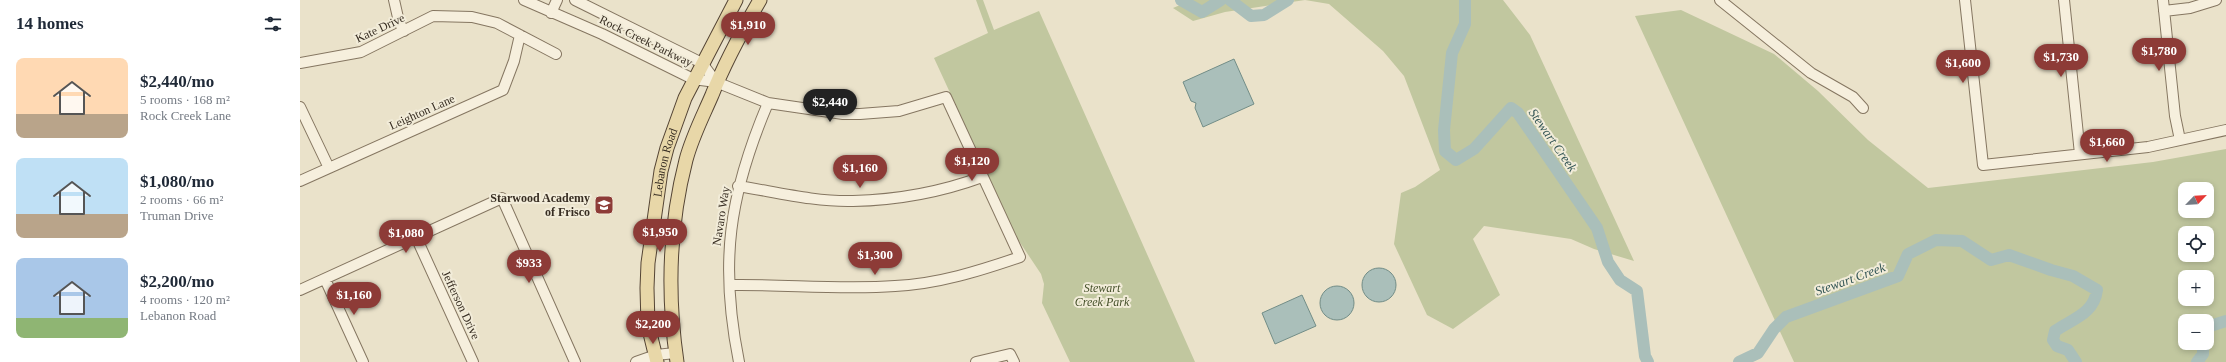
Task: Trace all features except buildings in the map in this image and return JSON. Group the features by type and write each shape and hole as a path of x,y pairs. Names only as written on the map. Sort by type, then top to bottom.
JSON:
{"main road":[{"name":"Lebanon Road","path":"657,359 648,325 647,288 651,239 661,171 667,148 693,78 736,0"},
{"name":"Lebanon Road","path":"676,358 670,277 672,241 686,159 697,127 716,82 760,0"},
{"path":"651,239 672,241"}],"street":[{"path":"394,0 399,22 404,31"},
{"name":"Rock Creek Parkway","path":"524,0 602,34 693,78 716,82"},
{"path":"551,13 557,0"},
{"name":"Rock Creek Parkway","path":"575,0 702,63 716,82"},
{"path":"1965,0 1983,165 2148,147 2226,130"},
{"path":"2064,0 2080,154"},
{"path":"2163,0 2176,118 2180,140"},
{"path":"2164,11 2190,8 2216,0"},
{"path":"1721,1 1811,73 1853,97 1863,108"},
{"name":"Kate Drive","path":"300,63 361,52 433,16 472,17 497,23 556,54"},
{"name":"Leighton Lane","path":"300,181 503,90 514,62 520,35"},
{"path":"716,82 768,103 837,113 860,114 899,111 946,97 1020,257 961,276 895,286 825,288 730,285"},
{"name":"Navaro Way","path":"739,362 732,320 729,234 738,186 754,137 768,103"},
{"path":"300,107 329,168"},
{"path":"738,186 803,196 853,201 910,197 955,187 982,177"},
{"path":"300,290 502,198 575,362"},
{"name":"Jefferson Drive","path":"416,237 473,362"},
{"path":"325,279 363,362"},
{"path":"636,362 676,358"},
{"path":"976,362 1012,358"}],"green space":[{"name":"Stewart Creek Park","path":"976,0 983,0 994,30 1039,11 1195,362 1070,362 1042,303 1044,284 1041,274 1017,238 934,58 988,33"},
{"path":"1192,0 1305,0 1225,12 1193,21 1173,8"},
{"path":"1305,0 1503,0 1530,35 1634,261 1594,249 1571,239 1484,226 1473,239 1500,295 1453,329 1427,315 1394,244 1401,193 1415,187 1440,170 1404,76 1383,51 1329,4"},
{"path":"1681,10 1774,54 1818,91 1868,140 1928,188 2153,162 2226,149 2226,362 1794,362 1635,16"}],"water":[{"path":"1234,59 1254,104 1203,127 1195,108 1196,103 1191,101 1183,82"},
{"path":"1379,268 1391,273 1396,285 1391,297 1379,302 1367,297 1362,285 1367,273"},
{"path":"1337,286 1349,291 1354,303 1349,315 1337,320 1325,315 1320,303 1325,291"},
{"path":"1302,295 1316,326 1275,344 1262,313"}],"waterway":[{"name":"Stewart Creek","path":"1181,0 1202,12 1221,0"},
{"name":"Stewart Creek","path":"1230,0 1251,16 1264,15 1288,0"},
{"name":"Stewart Creek","path":"1465,0 1465,24 1452,53 1444,130 1445,151 1456,160 1474,149 1511,108 1518,113 1597,228 1608,262 1620,280 1637,291 1645,356 1648,362"},
{"name":"Stewart Creek","path":"1739,362 1758,353 1774,329 1786,317 1898,276 1908,254 1936,240 1962,241 1991,260 2009,255 2073,276 2097,290 2092,305 2087,310 2055,331 2053,340 2057,346 2068,350 2076,362"},
{"name":"Stewart Creek","path":"2214,325 2226,321"},
{"name":"Stewart Creek","path":"2197,362 2203,354 2203,350"}],"place":[{"name":"Starwood Academy of Frisco","path":"604,205"}]}
